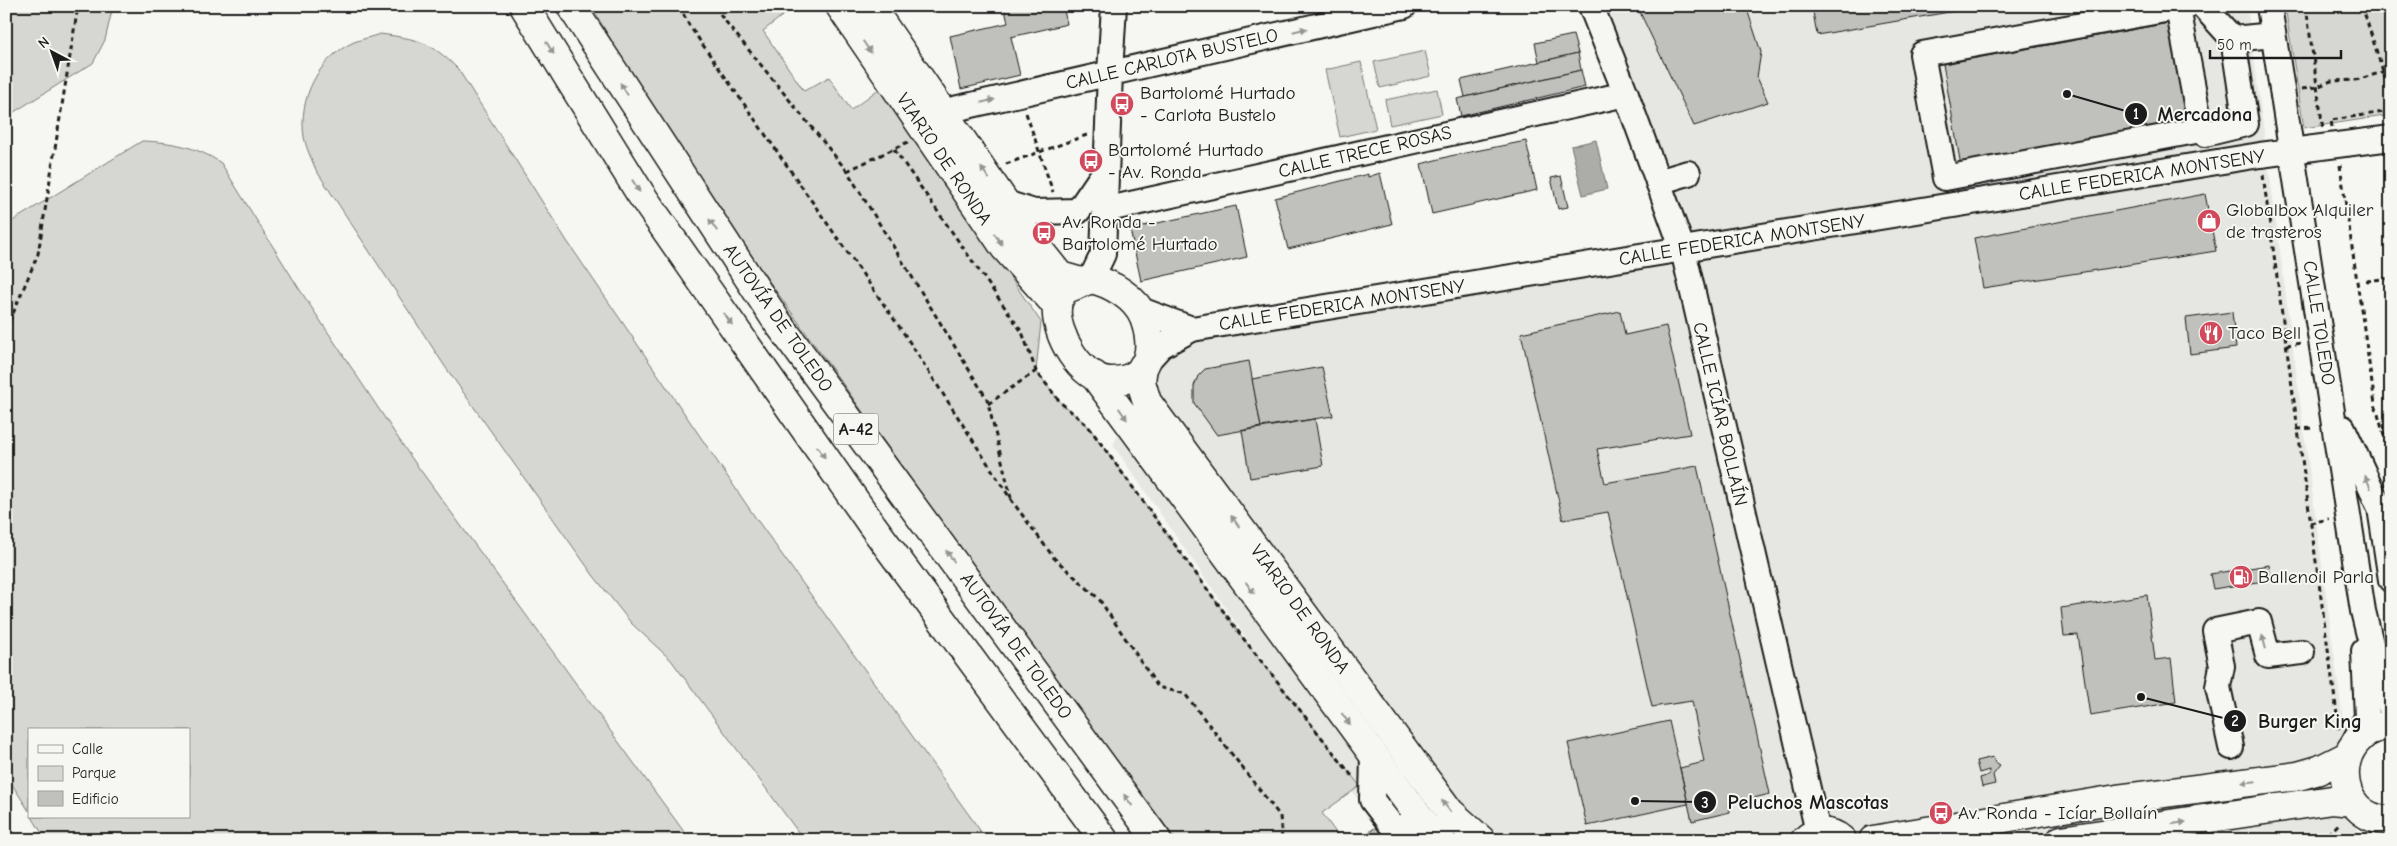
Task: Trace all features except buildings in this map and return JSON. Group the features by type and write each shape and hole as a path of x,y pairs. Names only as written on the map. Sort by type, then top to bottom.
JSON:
{"main road":[{"name":"A-42","path":"524,6 640,192 689,263 872,525 1104,840"},
{"name":"AUTOVÍA DE TOLEDO","path":"571,6 776,320 1157,840"},
{"name":"VIARIO DE RONDA","path":"840,6 934,122 984,172 1060,276 1086,281"},
{"name":"VIARIO DE RONDA","path":"870,6 1005,248 1057,306"},
{"path":"1086,281 1106,282 1141,310 1151,346 1146,363 1132,377 1110,382 1094,375 1066,348 1058,326 1057,306 1064,290 1086,281"},
{"name":"VIARIO DE RONDA","path":"1146,363 1141,382 1147,402 1450,812 1481,840"},
{"name":"VIARIO DE RONDA","path":"1094,375 1425,825 1437,836"},
{"path":"1874,840 2117,799 2298,776 2319,770 2345,745 2366,732 2380,726 2391,725"},
{"path":"2345,745 2344,772 2354,820"},
{"path":"2061,840 2324,801 2382,840"}],"street":[{"path":"1114,6 1102,254 1118,290"},
{"name":"CALLE CARLOTA BUSTELO","path":"934,122 1019,94 1404,6"},
{"name":"CALLE ICÍAR BOLLAÍN","path":"1591,6 1626,94 1683,250 1822,837"},
{"path":"2201,130 1945,178 1922,54 2182,7 2201,130 2205,134 2246,124 2233,40 2203,6"},
{"name":"CALLE TOLEDO","path":"2269,6 2363,611 2376,664 2390,696"},
{"path":"2233,40 2273,35"},
{"name":"CALLE TRECE ROSAS","path":"1104,210 1626,94"},
{"name":"CALLE FEDERICA MONTSENY","path":"1146,363 1161,346 1192,329 2260,154 2391,138"},
{"path":"1006,203 1034,212 1078,211 1106,170"},
{"path":"1658,182 1688,173"},
{"path":"1086,281 1102,254"},
{"name":"CALLE FEDERICA MONTSENY","path":"1141,310 1192,329"},
{"path":"2332,402 2380,508 2391,580"},
{"name":"CALLE TOLEDO","path":"2345,745 2367,717 2363,611"},
{"path":"2231,747 2218,687 2222,666 2215,630 2259,622 2268,656 2302,652"},
{"path":"1373,755 1372,800 1393,833 1437,836"}],"path":[{"path":"6,330 38,254 78,6"},
{"path":"679,6 689,25 906,335 1012,501 1054,558 1099,599 1158,687 1185,694 1280,816 1282,840"},
{"path":"716,6 722,17 848,171 987,399 1012,501"},
{"path":"2306,6 2317,87 2331,146 2374,404 2391,460"},
{"path":"2362,6 2391,96"},
{"path":"2281,91 2317,87 2331,81 2356,80 2383,72 2391,72"},
{"path":"1019,94 1059,212"},
{"path":"2331,146 2331,120 2391,111"},
{"path":"848,171 894,149 934,122"},
{"path":"984,172 1108,128"},
{"path":"894,149 1022,332 1036,371 1061,403 1088,426 1243,638 1372,800"},
{"path":"2260,154 2339,730 2345,745"},
{"path":"2366,281 2391,278"},
{"path":"988,404 1036,371"},
{"path":"2320,840 2354,820 2357,840"}],"shaded area":[{"path":"1599,6 2247,6 2359,840 1386,840 1113,445 1166,343 1691,260"},
{"path":"1596,140 1607,189 1583,195 1571,146"}],"green space":[{"path":"6,6 113,6 105,40 93,63 6,117"},
{"path":"591,6 783,6 787,12 763,31 804,91 829,77 851,110 880,88 1041,322 1036,371 1061,403 1088,426 1243,638 1360,786 1322,813 1341,840 1176,840 1009,616 736,235 627,67"},
{"path":"2285,6 2391,6 2391,115 2304,128"},
{"path":"380,34 423,43 439,52 458,69 567,241 755,517 987,840 804,840 671,660 631,623 593,575 446,368 316,170 309,154 304,137 303,123 304,108 313,81 330,58 341,49 354,42"},
{"path":"1425,51 1431,76 1380,88 1374,62"},
{"path":"1361,62 1376,129 1340,137 1325,70"},
{"path":"1437,89 1442,114 1390,125 1385,100"},
{"path":"142,141 163,142 183,146 212,157 221,163 298,287 408,453 690,840 46,840 33,818 190,818 190,728 28,728 28,809 6,775 6,225"}],"place":[{"name":"Mercadona","path":"2067,94"},
{"name":"Bartolomé Hurtado - Carlota Bustelo","path":"1122,104"},
{"name":"Bartolomé Hurtado - Av. Ronda","path":"1091,161"},
{"name":"Globalbox Alquiler de trasteros","path":"2209,221"},
{"name":"Av. Ronda - Bartolomé Hurtado","path":"1044,233"},
{"name":"Taco Bell","path":"2211,333"},
{"name":"Ballenoil Parla","path":"2241,577"},
{"name":"Burger King","path":"2141,697"},
{"name":"Peluchos Mascotas","path":"1635,801"},
{"name":"Av. Ronda - Icíar Bollaín","path":"1941,813"}]}
